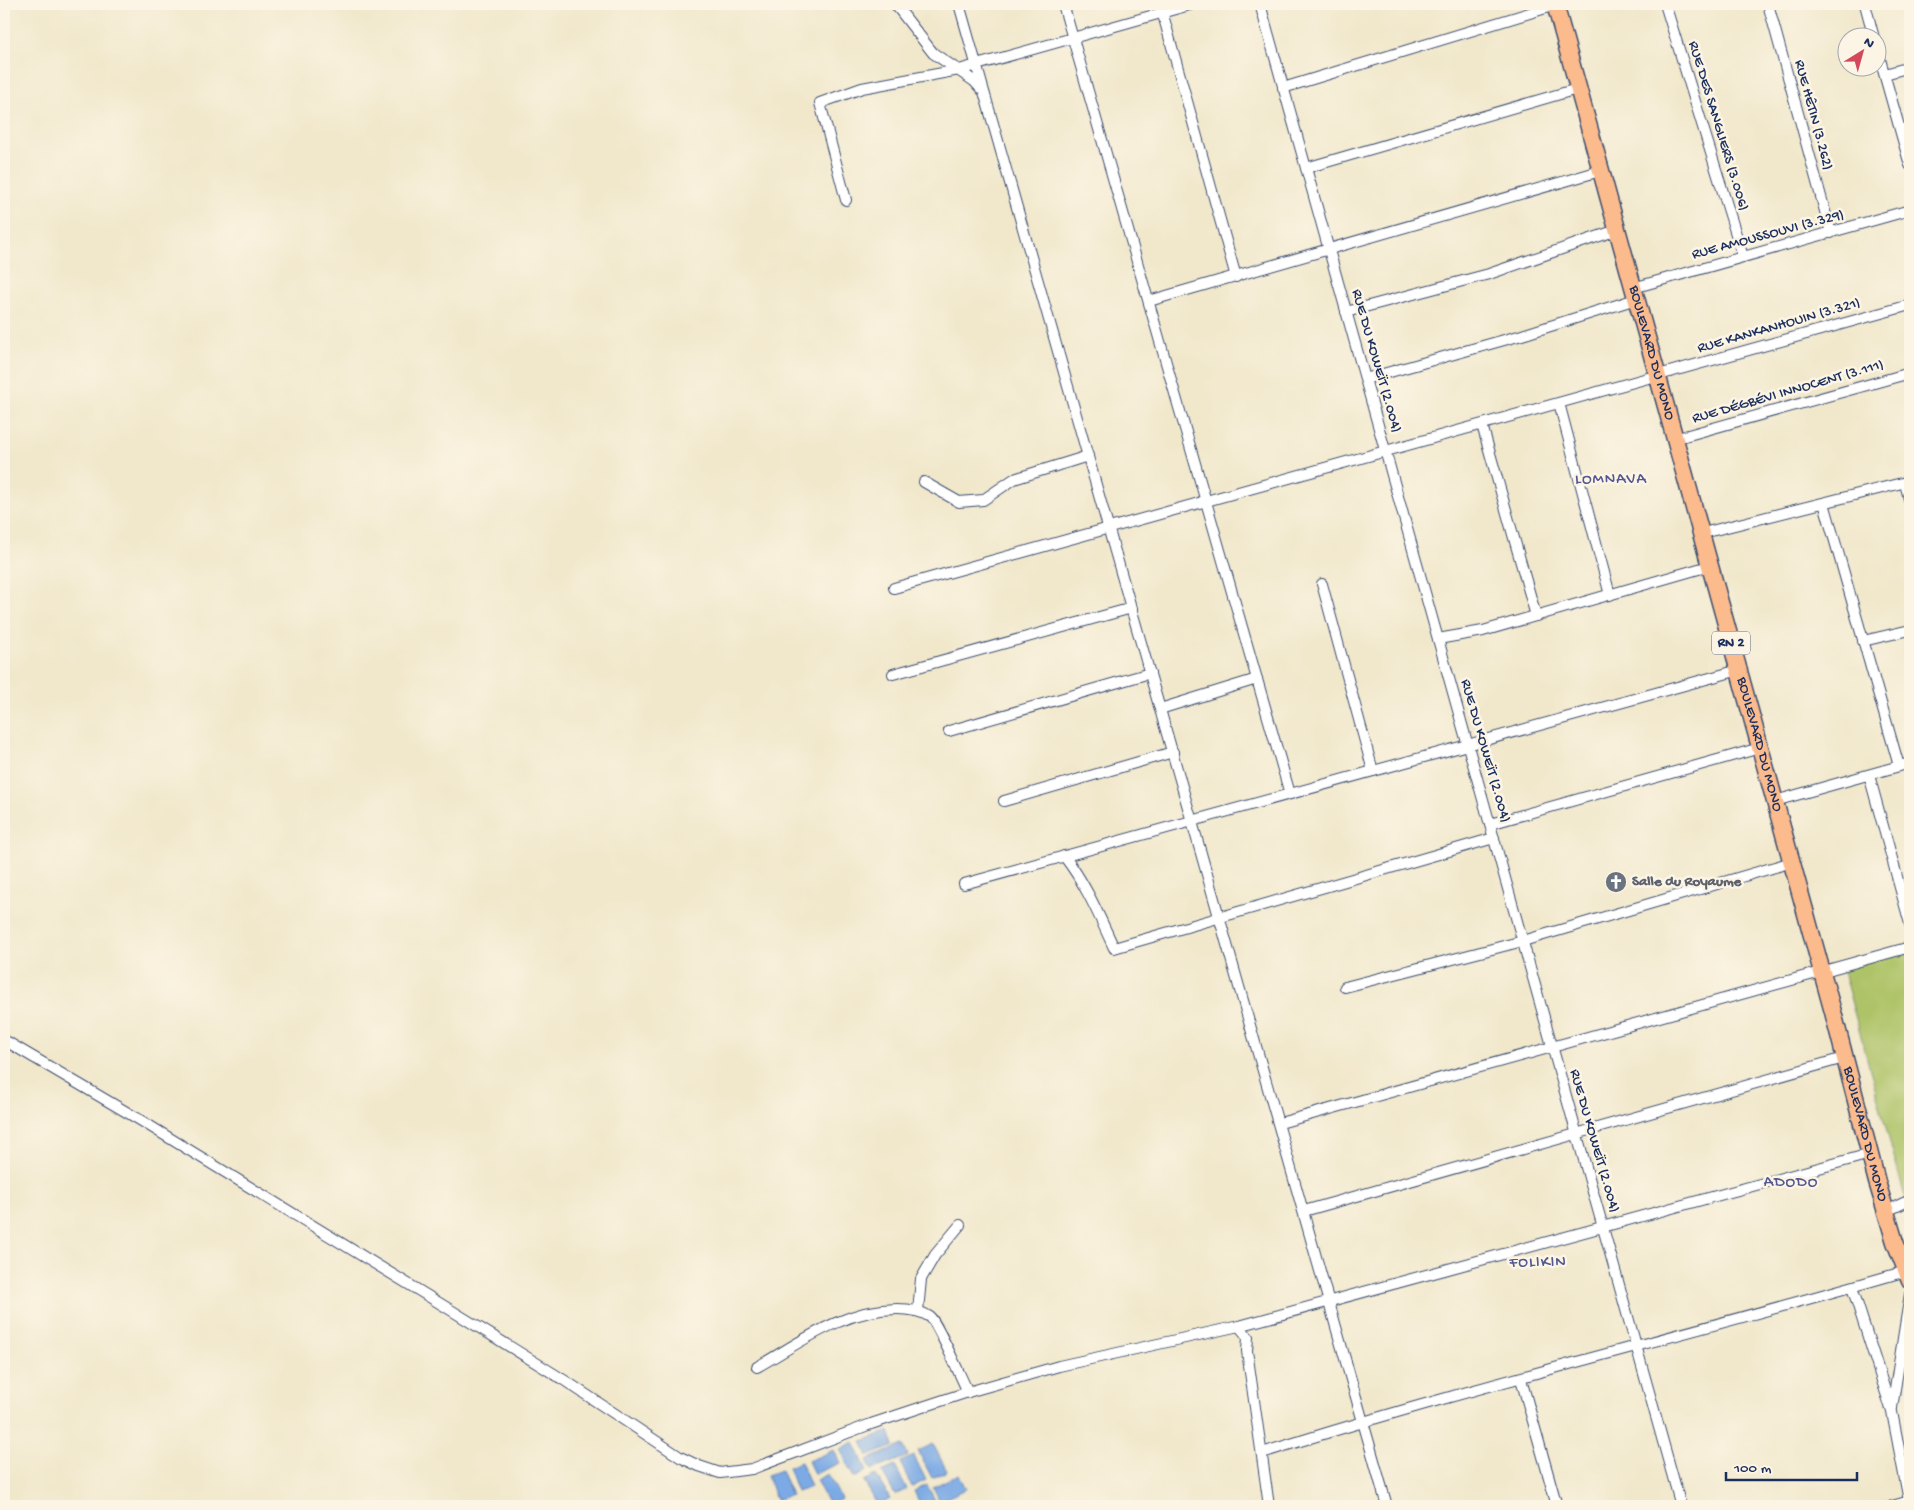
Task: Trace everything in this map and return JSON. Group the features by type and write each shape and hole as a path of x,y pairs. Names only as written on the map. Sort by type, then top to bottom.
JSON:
{"main road":[{"name":"BOULEVARD DU MONO","path":"1558,4 1577,89 1636,291"},
{"name":"BOULEVARD DU MONO","path":"1558,4 1704,537 1893,1208 1909,1271"},
{"name":"BOULEVARD DU MONO","path":"1704,537 1709,566 1760,748 1778,800 1792,862 1825,969 1844,1058 1890,1226 1909,1271"}],"street":[{"path":"895,4 933,53 959,70 985,93"},
{"path":"959,4 1219,916 1280,1123 1387,1506"},
{"path":"1064,4 1290,794"},
{"path":"846,200 820,103 862,88 959,70 1161,8 1193,4"},
{"name":"RUE DU KOWEÏT (2.004)","path":"1260,4 1681,1506"},
{"path":"1284,88 1558,4"},
{"name":"RUE DES SANGLIERS (3.006)","path":"1665,4 1743,257"},
{"name":"RUE HÊTIN (3.262)","path":"1768,4 1831,233"},
{"path":"1865,4 1871,28"},
{"path":"1161,8 1236,277"},
{"path":"1886,74 1910,67"},
{"path":"1886,78 1910,165"},
{"path":"1306,168 1577,89"},
{"path":"1149,301 1600,171"},
{"name":"RUE AMOUSSOUVI (3.329)","path":"1365,379 1522,335 1636,291 1743,257 1910,210"},
{"path":"1346,312 1490,274 1617,230"},
{"name":"RUE KANKANHOUIN (3.321)","path":"894,588 1910,305"},
{"name":"RUE DÉGBÉVI INNOCENT (3.111)","path":"1678,438 1910,373"},
{"path":"1559,403 1610,595"},
{"path":"1482,425 1536,616"},
{"path":"924,482 958,502 982,500 1014,479 1088,456"},
{"path":"1704,537 1907,482 1910,504"},
{"path":"1824,503 1898,766"},
{"path":"1438,639 1483,631 1709,566"},
{"path":"1322,584 1373,771"},
{"path":"893,674 1132,608"},
{"path":"1863,641 1910,630"},
{"path":"964,884 1739,670"},
{"path":"949,731 1150,673"},
{"path":"1160,708 1257,679"},
{"path":"1490,824 1760,748"},
{"path":"1004,801 1172,752"},
{"path":"1778,800 1910,763"},
{"path":"1869,775 1910,924"},
{"path":"1064,856 1076,872 1093,902 1114,948 1219,916 1494,838"},
{"path":"1345,987 1523,941 1792,862"},
{"path":"1280,1123 1825,969 1910,947"},
{"path":"4,1040 140,1120 446,1307 567,1382 658,1443 699,1466 720,1473 752,1468 871,1424 968,1392 1060,1366 1239,1326 1870,1154"},
{"path":"1304,1211 1844,1058"},
{"path":"1893,1208 1910,1200"},
{"path":"918,1311 921,1279 935,1255 960,1224"},
{"path":"1262,1454 1363,1421 1637,1348 1909,1271"},
{"path":"1852,1287 1892,1412 1910,1503 1892,1506"},
{"path":"1892,1412 1901,1340 1910,1294"},
{"path":"757,1367 836,1322 881,1309 918,1311 931,1318 968,1392"},
{"path":"1239,1326 1248,1337 1247,1351 1269,1506"},
{"path":"1521,1379 1557,1506"}],"green space":[{"path":"1910,948 1910,1194 1905,1197 1842,968"}],"water":[{"path":"889,1431 894,1446 868,1456 862,1441"},
{"path":"854,1442 867,1471 854,1478 840,1449"},
{"path":"933,1444 947,1471 932,1478 918,1451"},
{"path":"903,1445 908,1456 872,1470 867,1460"},
{"path":"834,1450 840,1463 814,1474 808,1461"},
{"path":"914,1456 926,1480 912,1487 900,1462"},
{"path":"801,1462 811,1487 797,1492 788,1467"},
{"path":"895,1466 907,1489 895,1495 882,1472"},
{"path":"781,1470 791,1495 776,1500 767,1475"},
{"path":"828,1474 841,1499 829,1505 816,1480"},
{"path":"959,1474 966,1489 940,1501 933,1487"},
{"path":"876,1475 890,1499 878,1506 864,1481"},
{"path":"927,1485 938,1506 921,1506 914,1491"}],"place":[{"name":"Salle du Royaume","path":"1616,882"}],"district":[{"name":"LOMNAVA","path":"1611,480"},
{"name":"ADODO","path":"1791,1183"},
{"name":"FOLIKIN","path":"1538,1263"}]}
